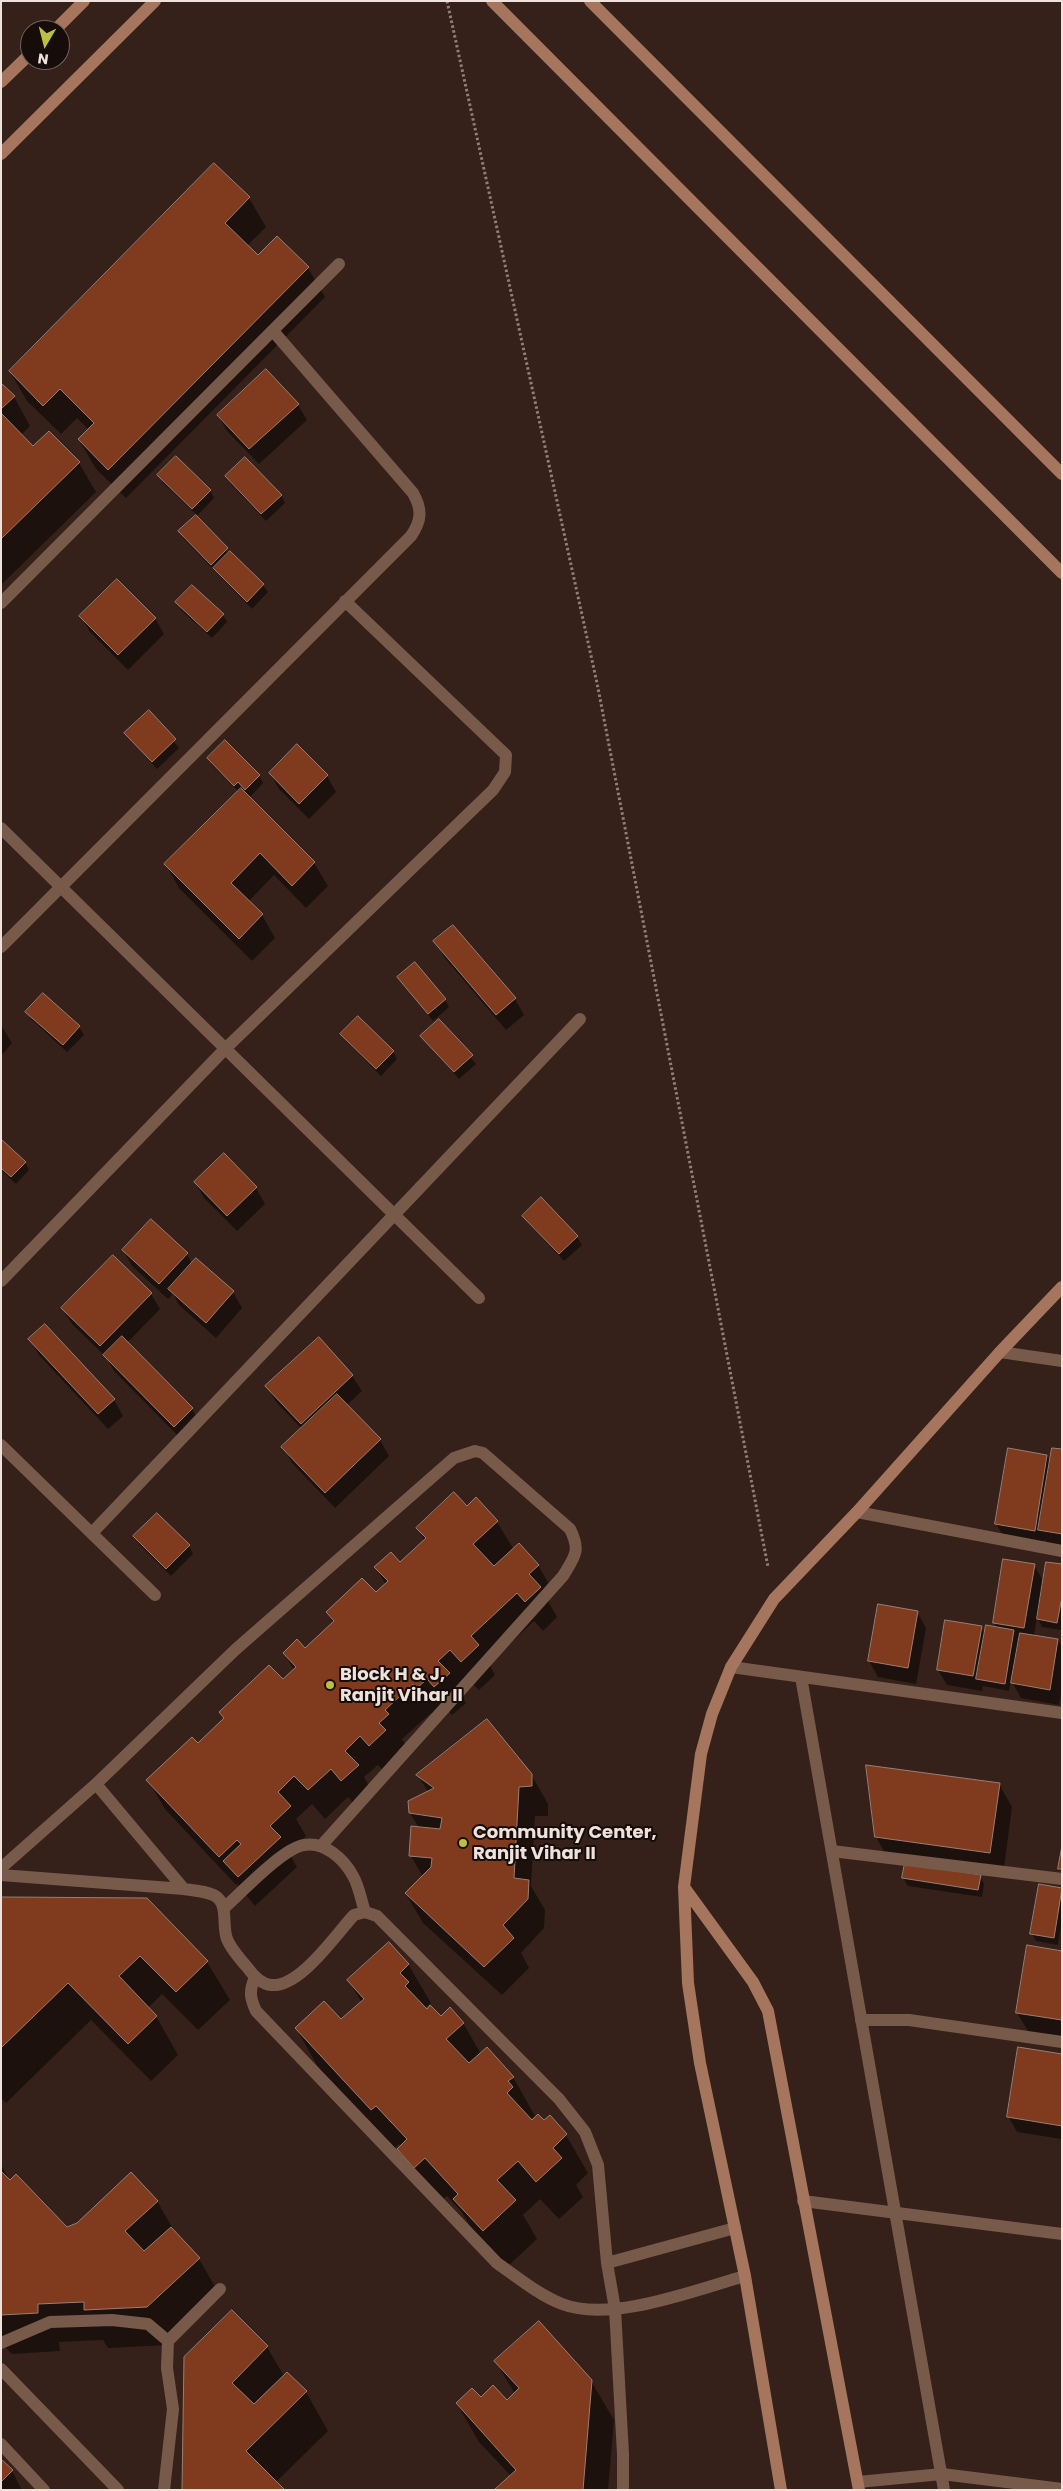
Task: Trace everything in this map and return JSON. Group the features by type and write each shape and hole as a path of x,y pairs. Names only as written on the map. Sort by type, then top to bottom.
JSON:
{"street":[{"path":"64,20 84,1"},
{"path":"1,154 155,1"},
{"path":"492,1 1062,573"},
{"path":"590,1 1062,474"},
{"path":"1,82 20,64"},
{"path":"1,603 339,264"},
{"path":"1,947 412,536 419,525 421,507 413,493 272,331"},
{"path":"1,1281 225,1048 493,790 505,772 506,755 345,601"},
{"path":"1,828 479,1298"},
{"path":"92,1533 580,1019"},
{"path":"782,2490 745,2276 700,2063 688,1983 684,1887 701,1754 712,1714 731,1667 774,1600 857,1512 1000,1352 1062,1287"},
{"path":"1000,1352 1062,1361"},
{"path":"1,1445 155,1596"},
{"path":"1,1868 96,1784 235,1650 454,1458 475,1451 483,1453 570,1529 576,1542 576,1555 563,1576 321,1846"},
{"path":"857,1512 1062,1552"},
{"path":"731,1667 1062,1713"},
{"path":"801,1677 944,2490"},
{"path":"96,1784 184,1889"},
{"path":"224,1908 280,1858 297,1847 306,1844 321,1846 339,1857 353,1876 365,1912"},
{"path":"832,1851 1062,1879"},
{"path":"1,1875 184,1889 206,1893 218,1898 224,1908 226,1936 231,1948 255,1978 270,1985 300,1975 354,1915 365,1912 377,1916 559,2099 586,2132 598,2165 607,2262 615,2309 623,2454 623,2490"},
{"path":"684,1887 753,1982 768,2011 858,2486 942,2474 1062,2490"},
{"path":"255,1978 250,1989 250,2000 256,2011 497,2263 525,2283 562,2304 587,2309 615,2309 674,2297 745,2276"},
{"path":"861,2020 909,2020 1062,2042"},
{"path":"803,2202 1062,2234"},
{"path":"607,2262 735,2228"},
{"path":"164,2490 174,2409 168,2368 168,2341 220,2289"},
{"path":"1,2343 50,2322 112,2320 148,2324 168,2341"},
{"path":"1,2369 118,2490"},
{"path":"1,2444 44,2490"}],"path":[{"path":"447,1 597,683 774,1600"}],"building":[{"path":"214,163 250,197 225,223 258,255 277,236 309,267 108,470 78,439 94,423 60,389 43,406 9,371"},
{"path":"266,369 299,404 249,449 217,415"},
{"path":"1,383 15,396 1,409"},
{"path":"1,413 33,446 49,431 80,462 1,539"},
{"path":"176,456 211,490 192,509 157,475"},
{"path":"245,457 282,495 261,514 225,476"},
{"path":"196,515 228,548 211,565 178,531"},
{"path":"230,551 264,584 247,602 213,568"},
{"path":"117,579 156,618 118,655 79,616"},
{"path":"192,585 224,614 207,632 175,602"},
{"path":"149,710 176,739 152,762 124,733"},
{"path":"225,740 260,775 245,790 238,782 234,786 207,758"},
{"path":"297,744 328,775 299,804 269,773"},
{"path":"241,788 315,862 292,886 260,853 231,883 263,914 239,939 164,864"},
{"path":"453,925 516,998 496,1015 433,941"},
{"path":"415,962 446,999 428,1014 397,977"},
{"path":"43,993 80,1026 63,1045 25,1012"},
{"path":"358,1016 394,1051 376,1069 340,1034"},
{"path":"439,1019 473,1055 454,1072 420,1036"},
{"path":"1,1139 26,1162 11,1177 1,1168"},
{"path":"224,1153 257,1187 227,1216 194,1182"},
{"path":"541,1197 578,1236 559,1254 522,1216"},
{"path":"151,1219 188,1253 159,1284 122,1250"},
{"path":"113,1255 152,1293 100,1346 61,1308"},
{"path":"196,1258 234,1291 206,1323 168,1289"},
{"path":"45,1324 115,1399 98,1414 28,1339"},
{"path":"122,1336 193,1408 174,1427 103,1355"},
{"path":"319,1337 353,1375 301,1424 265,1386"},
{"path":"337,1394 381,1439 325,1493 281,1447"},
{"path":"1008,1448 1047,1455 1035,1531 995,1524"},
{"path":"1052,1448 1062,1449 1062,1534 1038,1530"},
{"name":"Block H & J, Ranjit Vihar II","path":"454,1492 467,1506 476,1497 498,1521 473,1544 494,1566 519,1543 539,1565 529,1574 541,1587 525,1602 517,1593 471,1636 479,1645 461,1662 450,1650 438,1661 450,1673 434,1687 427,1679 417,1688 413,1684 385,1710 389,1714 379,1723 386,1730 369,1746 360,1736 345,1751 359,1765 341,1781 331,1769 308,1790 294,1776 278,1792 291,1806 270,1826 281,1837 238,1877 223,1861 241,1844 237,1840 219,1857 146,1780 192,1737 198,1743 224,1718 219,1712 269,1665 283,1679 296,1667 283,1653 297,1639 305,1648 334,1621 326,1612 362,1578 376,1592 388,1581 374,1567 391,1552 400,1562 426,1538 416,1528"},
{"path":"157,1513 190,1545 166,1569 133,1536"},
{"path":"1003,1559 1035,1564 1024,1628 993,1623"},
{"path":"1046,1562 1062,1564 1062,1597 1057,1623 1037,1619"},
{"path":"878,1604 918,1611 908,1668 868,1661"},
{"path":"945,1620 982,1626 973,1676 937,1670"},
{"path":"986,1625 1014,1630 1005,1684 976,1679"},
{"path":"1020,1633 1058,1639 1050,1690 1011,1683"},
{"name":"Community Center, Ranjit Vihar II","path":"487,1719 532,1774 532,1786 519,1787 514,1878 529,1880 528,1899 503,1925 514,1938 484,1967 405,1893 431,1867 432,1858 409,1856 411,1826 440,1829 442,1818 409,1813 408,1801 434,1788 416,1775"},
{"path":"866,1765 1000,1783 990,1853 875,1837"},
{"path":"1062,1846 1062,1869 1058,1869"},
{"path":"905,1863 981,1875 978,1890 902,1878"},
{"path":"1039,1884 1062,1888 1054,1938 1030,1934"},
{"path":"1,1897 147,1898 208,1961 176,1992 140,1956 119,1976 157,2016 128,2044 68,1983 1,2048"},
{"path":"389,1942 409,1964 400,1973 409,1982 405,1986 427,2009 430,2005 441,2016 450,2007 464,2023 446,2039 469,2063 487,2047 514,2077 508,2081 513,2087 507,2093 532,2120 538,2114 544,2120 550,2115 567,2134 553,2148 562,2158 536,2182 518,2161 497,2180 516,2200 483,2231 453,2199 458,2194 425,2158 414,2168 397,2149 407,2139 376,2106 371,2110 295,2028 324,2001 341,2019 364,1999 347,1980"},
{"path":"1027,1945 1062,1951 1062,2020 1016,2013"},
{"path":"1018,2047 1062,2054 1062,2126 1007,2117"},
{"path":"1,2171 10,2180 16,2174 67,2227 77,2223 131,2172 158,2201 125,2231 144,2251 171,2227 200,2258 147,2307 84,2310 84,2302 38,2304 38,2313 1,2315"},
{"path":"232,2310 268,2346 232,2383 254,2404 287,2372 307,2391 246,2451 285,2490 182,2490 184,2357"},
{"path":"539,2321 592,2380 583,2490 494,2490 516,2470 456,2403 472,2388 481,2397 493,2385 507,2400 519,2388 494,2361"},
{"path":"1,2459 13,2470 1,2482"}],"place":[{"name":"Block H & J, Ranjit Vihar II","path":"330,1685"},
{"name":"Community Center, Ranjit Vihar II","path":"463,1843"}]}
